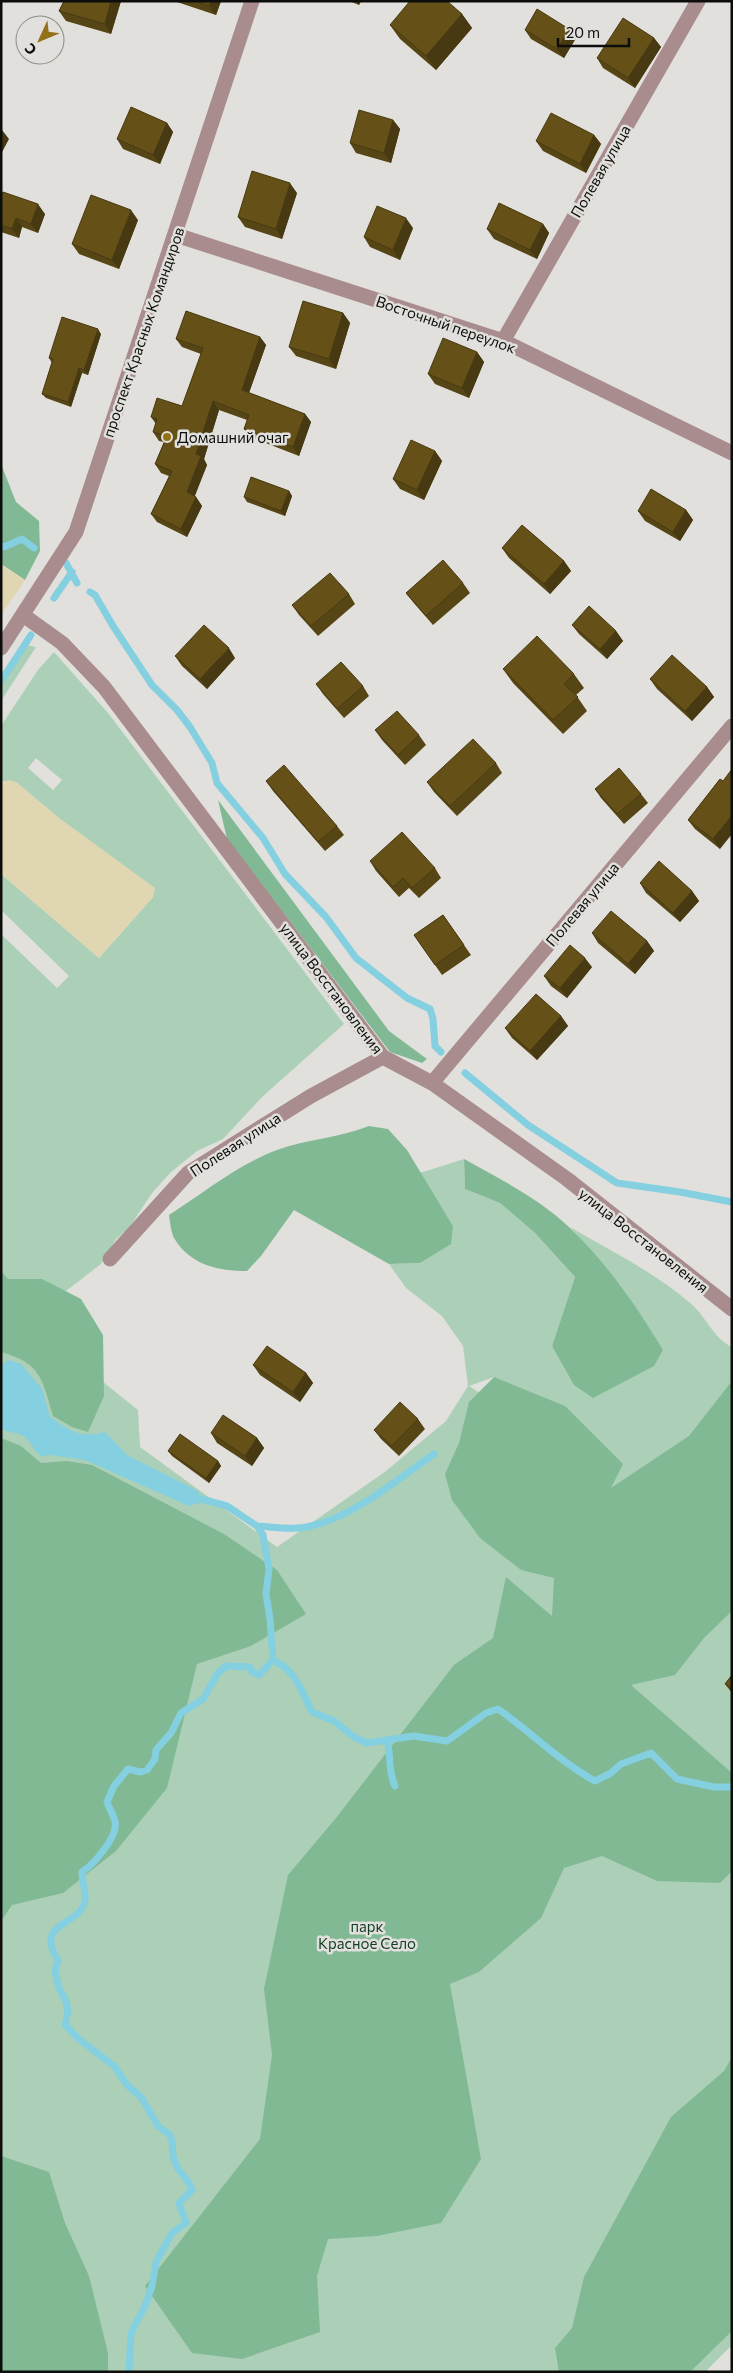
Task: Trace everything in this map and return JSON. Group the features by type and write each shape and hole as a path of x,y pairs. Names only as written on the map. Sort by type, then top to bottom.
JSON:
{"street":[{"name":"проспект Красных Командиров","path":"1,648 76,532 252,1"},
{"name":"Полевая улица","path":"503,341 698,1"},
{"name":"Восточный переулок","path":"176,235 503,341 732,453"},
{"name":"улица Восстановления","path":"23,615 62,643 104,687 383,1057 432,1083 567,1179 732,1309"},
{"name":"Полевая улица","path":"432,1083 732,726"},
{"name":"Полевая улица","path":"110,1259 188,1173 311,1096 383,1057"}],"green space":[{"path":"1,464 16,502 39,521 40,551 25,580 1,564"},
{"path":"22,644 36,647 1,701 1,676"},
{"name":"парк Красное Село","path":"54,652 108,713 344,1024 263,1096 223,1139 197,1151 170,1173 152,1193 129,1228 116,1239 101,1264 27,1321 138,1410 140,1447 277,1547 386,1471 446,1421 468,1386 463,1346 442,1316 406,1288 389,1264 420,1263 453,1226 420,1173 464,1159 465,1189 500,1203 535,1233 575,1277 552,1346 553,1348 630,1300 570,1227 662,1281 696,1308 715,1333 732,1347 732,1688 730,1691 732,1693 732,2345 705,2372 1,2372 1,934 57,988 69,976 1,910 1,874 99,958 153,897 16,782 3,781 1,783 1,726 38,670","holes":["36,758 62,780 53,790 28,768","494,1377 511,1413 469,1386"]},
{"path":"218,800 389,1031 427,1059 422,1063 390,1052 227,839"},
{"path":"369,1126 388,1129 407,1150 453,1226 451,1244 420,1263 389,1264 294,1210 261,1256 247,1271 226,1270 206,1265 188,1255 174,1238 169,1215 248,1163 288,1146"},
{"path":"464,1159 533,1199 570,1228 584,1242 621,1286 663,1350 654,1366 593,1398 574,1385 552,1346 575,1277 535,1233 500,1203 465,1189"},
{"path":"1,1271 8,1279 42,1279 81,1299 103,1335 104,1396 88,1432 72,1427 53,1416 43,1383 33,1368 15,1356 1,1352"},
{"path":"494,1377 565,1406 623,1464 611,1488 689,1436 732,1381 732,1611 704,1638 675,1675 631,1685 732,1773 732,1871 720,1883 657,1881 602,1856 564,1868 541,1918 479,1972 450,1984 481,2159 441,2223 377,2236 328,2239 317,2276 320,2332 242,2359 192,2353 145,2286 260,2139 272,2055 264,1989 288,1875 336,1818 454,1665 493,1638 506,1577 552,1616 554,1578 521,1570 480,1538 452,1500 445,1474 459,1443 469,1402"},
{"path":"1,1438 21,1446 41,1463 67,1461 92,1465 224,1534 277,1570 306,1614 251,1646 197,1664 167,1788 116,1851 63,1893 12,1905 1,1921"},
{"path":"732,2057 732,2331 690,2372 559,2372 555,2348 572,2328 584,2277 671,2117 724,2071"},
{"path":"1,2156 49,2172 65,2223 89,2276 108,2353 108,2372 1,2372"}],"sand":[{"path":"1,564 25,580 1,615"},
{"path":"9,780 16,782 55,815 155,888 153,897 99,958 1,874 1,783"}],"water":[{"path":"8,1360 21,1364 42,1389 50,1417 82,1434 89,1435 105,1432 127,1455 198,1491 202,1502 189,1506 85,1460 50,1455 41,1456 25,1437 1,1429 1,1365"}],"building":[{"path":"64,1 111,1 105,24 59,11"},
{"path":"196,1 211,1 209,6"},
{"path":"410,1 447,1 462,14 426,56 390,25"},
{"path":"537,9 569,29 557,49 525,30"},
{"path":"623,18 654,38 628,78 597,58"},
{"path":"131,107 167,123 153,155 117,139"},
{"path":"359,110 393,120 384,153 350,143"},
{"path":"551,113 594,135 580,164 536,141"},
{"path":"252,171 290,183 276,229 238,217"},
{"path":"3,192 38,204 31,224 16,218 12,229 1,225 1,197"},
{"path":"91,195 131,210 112,260 72,244"},
{"path":"499,203 543,224 530,250 487,229"},
{"path":"377,206 406,218 393,250 364,237"},
{"path":"303,301 343,313 329,359 289,347"},
{"path":"186,311 260,337 242,390 305,414 293,447 244,429 249,415 213,401 196,454 201,456 187,492 196,497 181,529 151,514 172,471 155,464 167,436 153,432 157,419 151,417 157,398 182,406 203,348 176,339"},
{"path":"62,317 98,329 84,370 79,368 68,402 42,394 53,359 49,358"},
{"path":"443,338 477,352 462,388 428,374"},
{"path":"411,440 435,451 417,490 393,479"},
{"path":"251,477 289,491 281,511 244,497"},
{"path":"651,489 686,510 673,532 638,511"},
{"path":"522,525 564,561 544,584 502,548"},
{"path":"443,560 463,583 426,616 406,593"},
{"path":"330,573 349,594 311,626 292,605"},
{"path":"589,606 616,631 600,649 572,625"},
{"path":"204,625 229,648 200,679 175,656"},
{"path":"537,636 574,674 564,684 578,697 553,720 503,669"},
{"path":"672,655 707,687 685,711 650,679"},
{"path":"341,662 363,686 337,709 316,684"},
{"path":"397,711 419,735 398,755 375,730"},
{"path":"473,739 496,763 450,806 427,782"},
{"path":"284,765 337,826 318,842 266,781"},
{"path":"619,768 641,794 617,814 595,789"},
{"path":"732,769 732,815 713,839 688,820 720,779 723,781"},
{"path":"402,832 435,868 412,888 403,878 393,887 370,861"},
{"path":"659,861 692,891 673,913 640,883"},
{"path":"611,911 647,941 628,964 592,933"},
{"path":"443,915 464,945 435,965 414,935"},
{"path":"570,945 585,958 560,988 544,976"},
{"path":"536,994 561,1016 530,1051 505,1028"},
{"path":"267,1346 306,1373 293,1392 253,1365"},
{"path":"400,1402 418,1419 392,1446 374,1430"},
{"path":"223,1415 257,1438 245,1456 211,1433"},
{"path":"180,1434 218,1461 206,1478 168,1451"},
{"path":"732,1675 732,1689 725,1684"}],"waterway":[{"path":"1,546 4,547 22,539 34,548"},
{"path":"66,563 77,583"},
{"path":"54,598 72,572"},
{"path":"90,592 95,595 152,685 177,710 190,727 212,763 217,783 263,838 285,874 326,917 356,958 407,998 430,1009 433,1019 435,1046 441,1052"},
{"path":"1,681 31,635"},
{"path":"465,1073 528,1125 617,1183 732,1202"},
{"path":"257,1526 295,1528 324,1522 358,1507 434,1454"},
{"path":"129,2372 131,2333 145,2306 152,2286 156,2262 172,2233 186,2223 179,2203 192,2190 175,2163 170,2135 158,2126 141,2097 127,2085 114,2066 80,2040 65,2025 68,2012 55,1971 58,1960 52,1947 51,1938 61,1925 82,1909 85,1900 82,1872 104,1850 115,1827 115,1821 107,1802 114,1786 128,1769 140,1772 147,1770 155,1759 156,1750 171,1733 181,1713 203,1699 218,1673 226,1666 250,1667 252,1672 259,1675 273,1660 266,1594 269,1569 263,1535 257,1526 227,1506 194,1497"},
{"path":"273,1660 281,1664 293,1675 312,1712 334,1721 354,1737 367,1743 414,1736 447,1741 486,1713 498,1709 570,1765 595,1781 611,1773 621,1764 651,1753 677,1779 714,1787 732,1787"},
{"path":"387,1741 391,1774 395,1786"}],"place":[{"name":"Домашний очаг","path":"167,437"}]}
